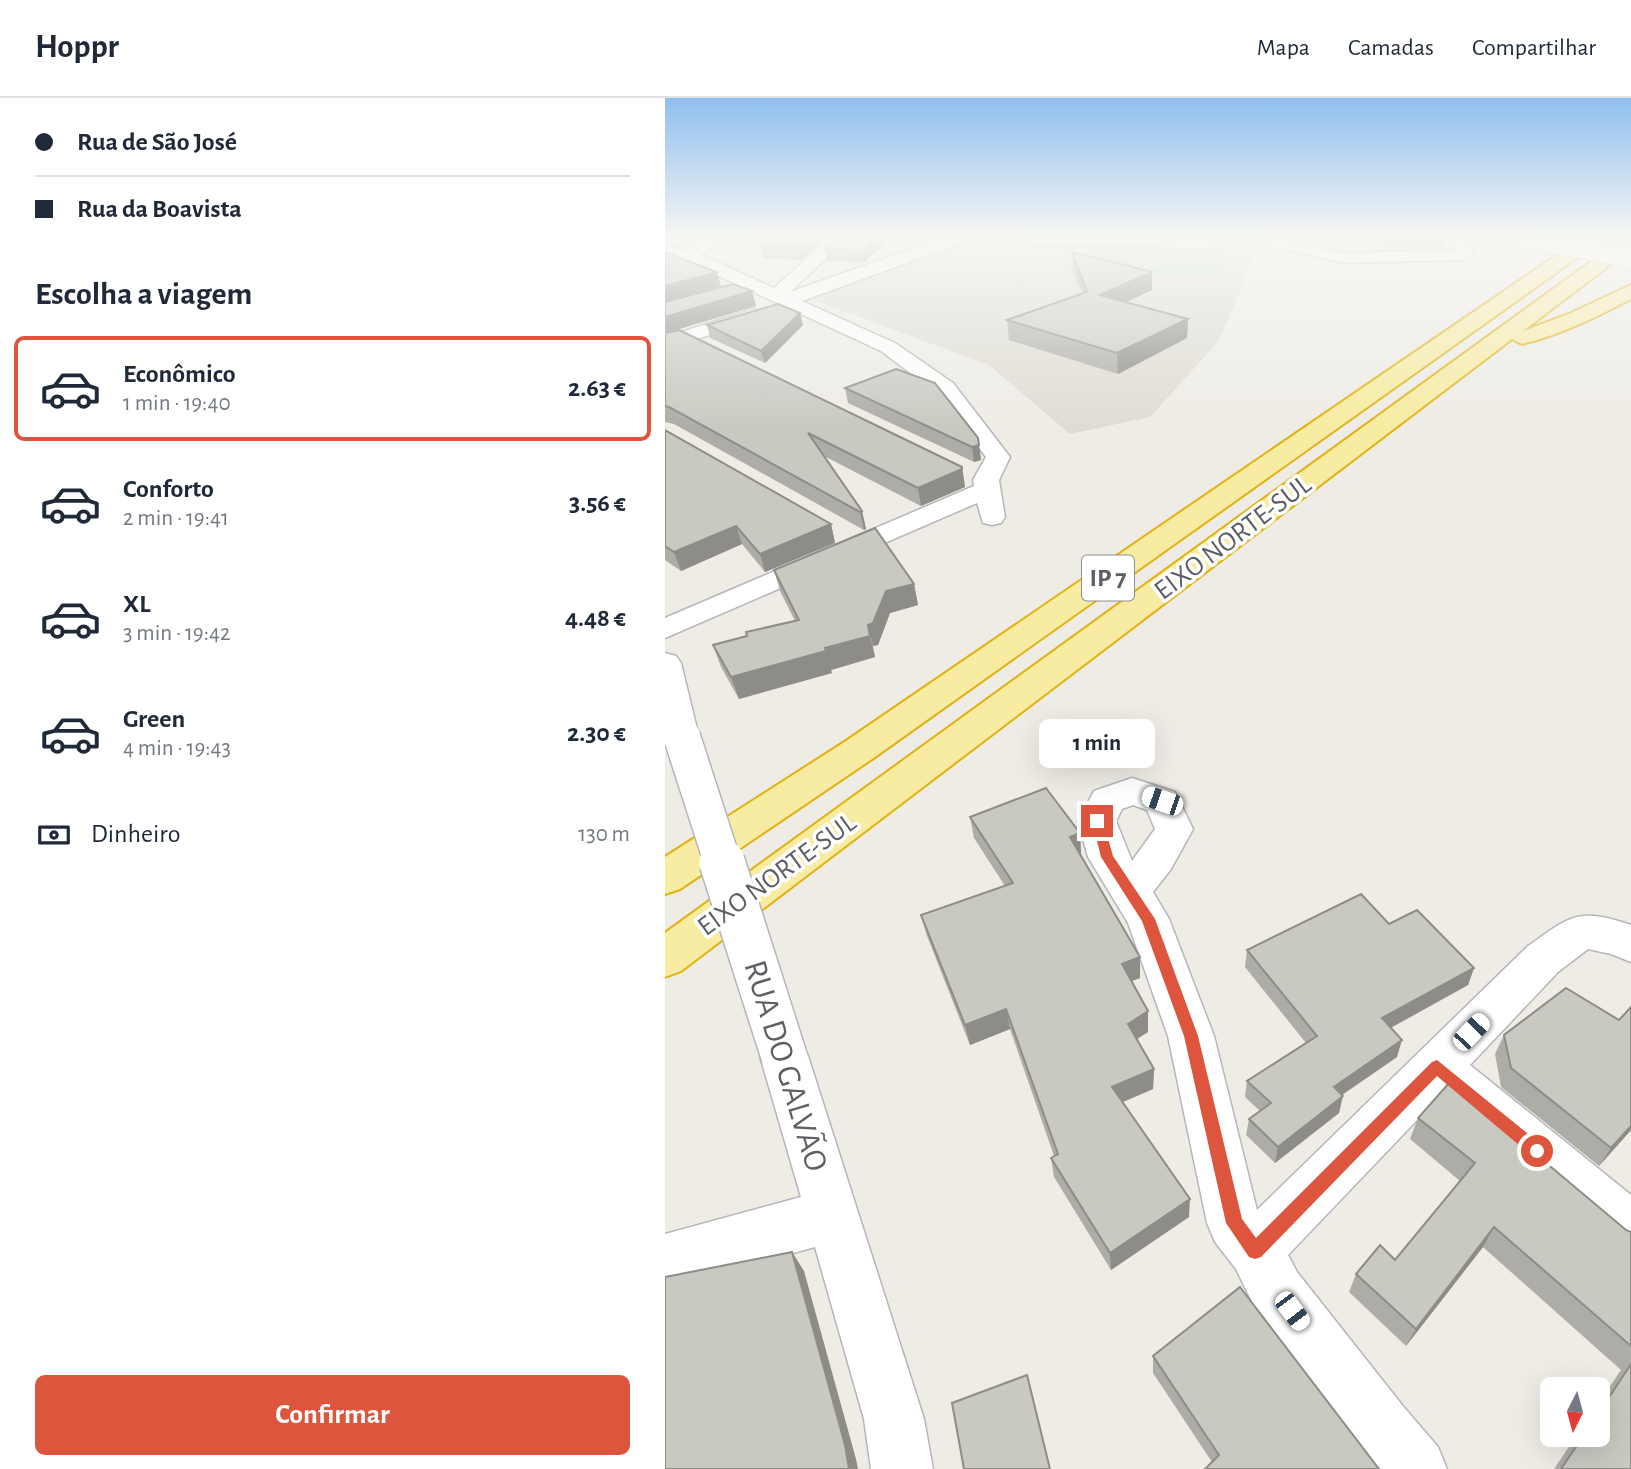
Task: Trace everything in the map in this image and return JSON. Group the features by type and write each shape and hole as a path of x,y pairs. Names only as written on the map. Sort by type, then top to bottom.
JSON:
{"highway":[{"name":"EIXO NORTE-SUL","path":"665,877 882,734 1507,300"},
{"name":"EIXO NORTE-SUL","path":"665,958 1553,300"},
{"path":"1493,346 1548,330 1614,300"}],"street":[{"path":"675,339 785,300"},
{"path":"782,301 888,347 946,388 998,457 988,496"},
{"path":"675,339 710,348"},
{"path":"961,468 988,496"},
{"path":"665,629 851,536 988,496"},
{"name":"RUA DO GALVÃO","path":"665,663 682,737 784,1056 894,1419 902,1469"},
{"path":"1130,891 1148,919 1191,1036 1234,1223 1255,1251 1277,1292 1416,1469"},
{"path":"1255,1251 1542,959 1582,931 1622,939 1631,945"},
{"path":"1437,1067 1631,1229"},
{"path":"665,1261 831,1216"}],"shaded area":[{"path":"813,300 1237,300 1218,342 1150,417 1070,434 989,365"}],"building":[{"path":"673,300 722,300 665,317 665,302"},
{"path":"1064,300 1118,300 1188,319 1117,353 1007,320"},
{"path":"778,304 800,313 761,351 707,325"},
{"path":"679,330 962,469 918,488 808,433 862,511 860,512 665,406 665,332"},
{"path":"896,369 935,383 978,438 979,445 972,447 845,388"},
{"path":"665,430 831,524 760,554 736,526 674,552 665,546"},
{"path":"875,528 914,584 886,591 873,623 868,625 870,636 731,677 713,645 747,636 746,632 799,620 774,570"},
{"path":"1046,788 1080,833 1070,837 1140,957 1122,964 1148,1011 1128,1024 1154,1069 1112,1087 1190,1199 1110,1253 1051,1158 1058,1154 1006,1009 965,1025 921,915 1013,883 970,817"},
{"path":"1361,894 1389,924 1417,910 1474,968 1382,1018 1402,1040 1334,1087 1343,1096 1278,1147 1249,1119 1271,1103 1247,1081 1317,1036 1247,950"},
{"path":"1566,988 1619,1020 1631,1007 1631,1126 1611,1148 1511,1068 1504,1035"},
{"path":"1450,1082 1631,1232 1631,1346 1494,1227 1416,1329 1356,1274 1380,1245 1395,1260 1475,1163 1418,1118"},
{"path":"792,1252 845,1445 849,1469 665,1469 665,1277"},
{"path":"1240,1287 1379,1469 1205,1469 1219,1455 1153,1356"},
{"path":"1631,1364 1631,1469 1561,1469 1576,1447 1610,1447 1610,1396"},
{"path":"1027,1375 1050,1469 964,1469 952,1403"}],"route":[{"path":"1097,821 1108,857 1148,919 1191,1036 1234,1223 1255,1251 1437,1067 1537,1151"}]}
